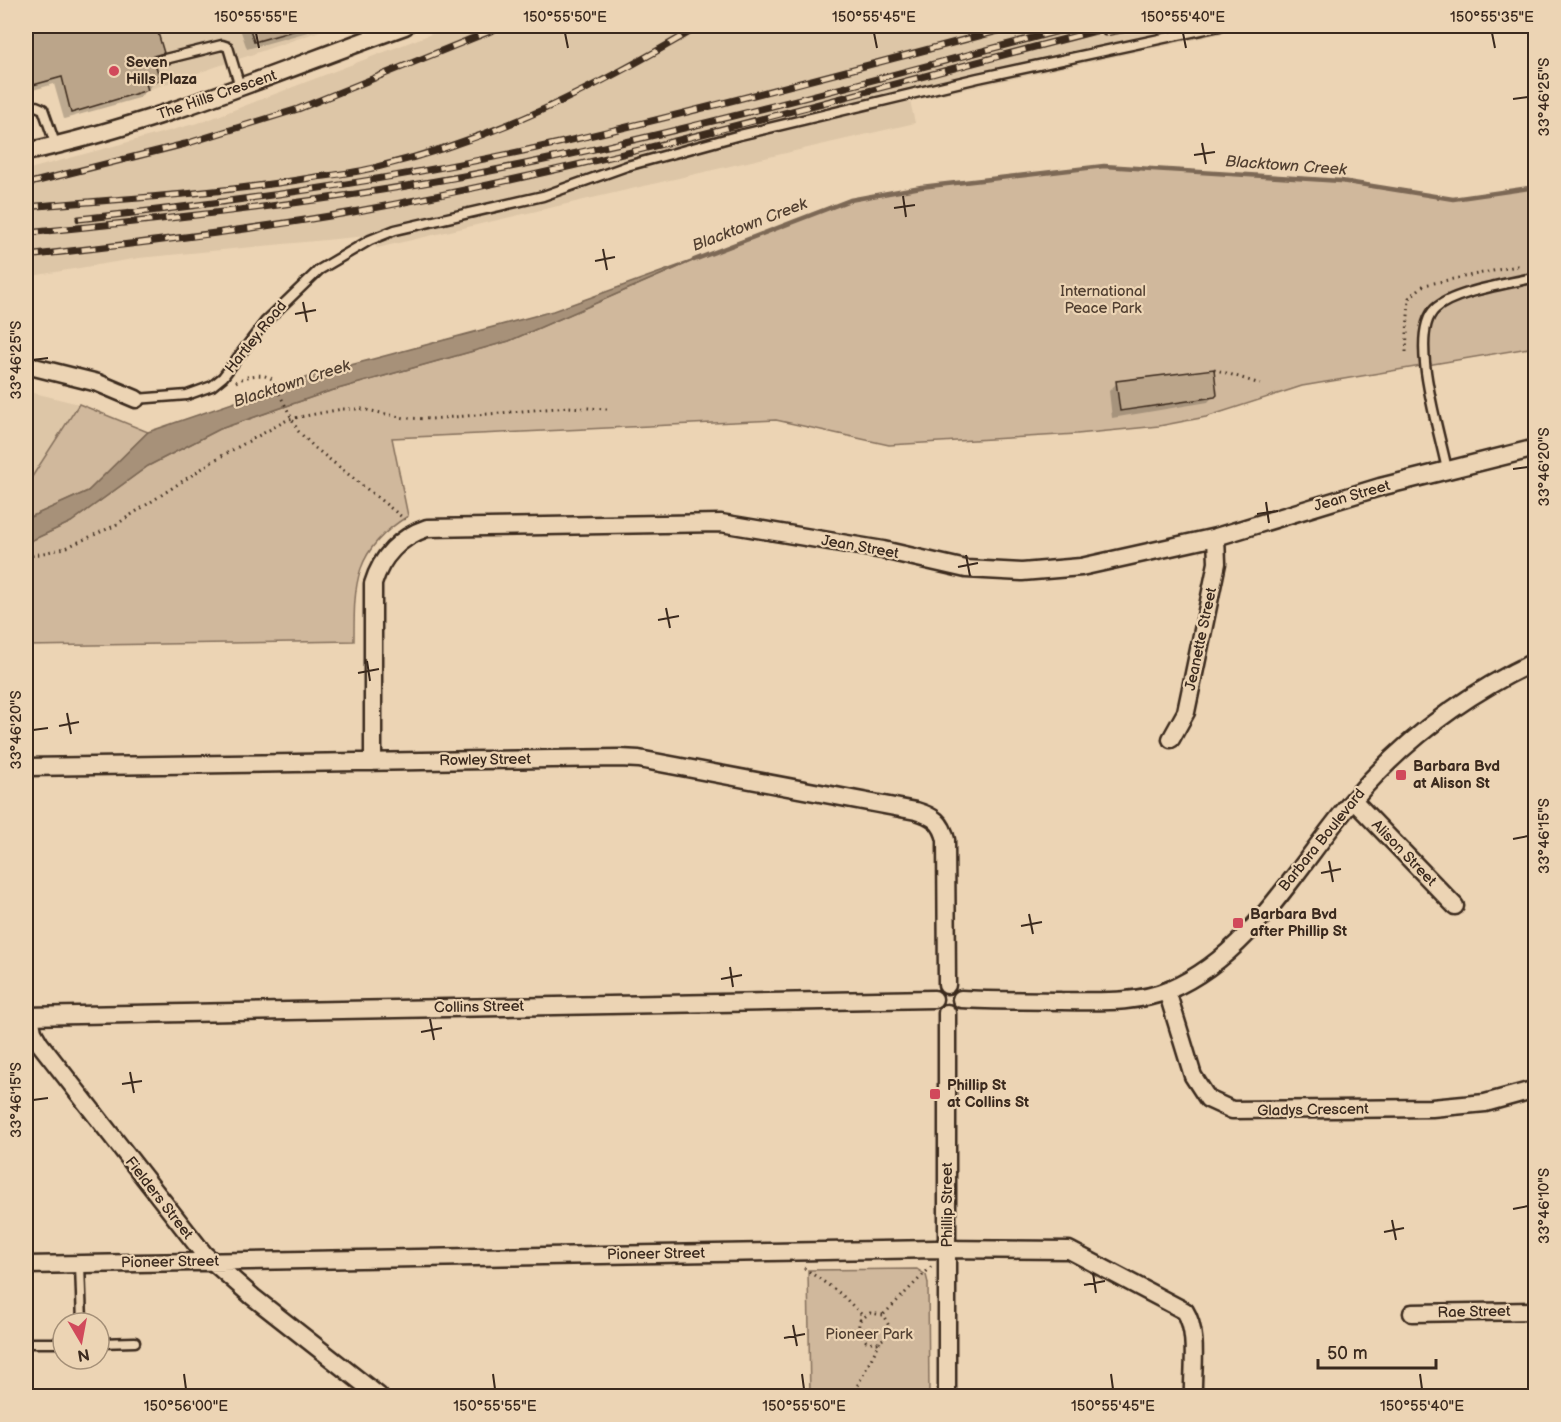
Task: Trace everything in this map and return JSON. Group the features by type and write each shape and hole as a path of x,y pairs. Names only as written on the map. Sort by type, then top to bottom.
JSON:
{"street":[{"name":"The Hills Crescent","path":"26,152 98,135 240,88 401,26"},
{"name":"Hartley Road","path":"26,365 98,383 136,399"},
{"name":"Jean Street","path":"373,762 373,584 386,557 415,532 437,526 721,522 883,550 966,569 1022,572 1082,567 1216,537 1380,487 1536,448"},
{"name":"Jeanette Street","path":"1172,739 1186,712 1217,563 1216,537"},
{"name":"Barbara Boulevard","path":"962,999 1115,1000 1167,991 1209,968 1235,946 1353,800 1391,760 1438,720 1476,693 1536,661"},
{"name":"Rowley Street","path":"26,767 639,759 916,811 931,815 944,829 946,840 947,985"},
{"name":"Alison Street","path":"1353,800 1455,906"},
{"path":"947,985 957,989 962,999 957,1010 947,1013 936,1007 933,999 936,991 947,985"},
{"name":"Gladys Crescent","path":"1167,991 1193,1076 1208,1099 1232,1110 1432,1108 1485,1103 1536,1089"},
{"name":"Collins Street","path":"28,1016 933,999"},
{"name":"Phillip Street","path":"946,1396 947,1013"},
{"name":"Fielders Street","path":"28,1016 40,1044 196,1245 253,1298 379,1396"},
{"name":"Pioneer Street","path":"26,1265 947,1249 1069,1250 1177,1306 1190,1320 1193,1396"},
{"name":"Rae Street","path":"1412,1313 1536,1311"}],"lane":[{"name":"Hartley Road","path":"136,399 188,395 212,386 223,377 265,322 304,283 319,270 370,240 415,225 543,196 627,166 740,135 978,78 1220,26"},
{"path":"161,60 222,45 228,47 240,88"},
{"path":"26,109 36,106 43,109 56,146"},
{"path":"1447,470 1423,364 1431,314 1437,307 1459,297 1536,277"},
{"path":"80,1264 82,1311"},
{"path":"111,1342 135,1342"},
{"path":"26,1343 51,1343"}],"path":[{"path":"1214,369 1260,384"},
{"path":"275,384 289,419 314,447 406,519 415,532"},
{"path":"26,557 65,548 114,526 218,458 289,419 342,409 362,409 405,418 431,419 568,407 608,409"},
{"path":"883,1315 947,1249"},
{"path":"804,1268 841,1294 863,1316"},
{"path":"852,1396 880,1342 889,1330 888,1321 883,1315 873,1312 863,1316 858,1329 862,1338 870,1343 880,1342"}],"shaded area":[{"name":"Seven Hills Plaza","path":"26,26 335,26 148,90 71,113 62,77 26,87"},
{"path":"452,26 1290,26 1228,32 910,101 915,123 377,248 367,236 139,258 26,277 26,170 205,121"},
{"path":"26,391 79,404 26,486"}],"green space":[{"name":"International Peace Park","path":"1104,166 1341,181 1453,199 1535,187 1535,347 1302,386 1206,417 1159,426 1077,434 889,445 776,420 392,438 408,516 390,528 367,555 357,585 354,641 26,646 26,543 71,522 148,466 220,429 327,392 509,341 697,259 850,200 921,187"},
{"path":"79,404 148,432 88,491 26,519 26,486"},
{"name":"Pioneer Park","path":"917,1269 926,1275 928,1283 929,1396 810,1396 808,1270"}],"water":[{"path":"697,259 509,341 327,392 220,429 148,466 71,522 26,543 26,519 88,491 148,432 317,374 553,311"}],"building":[{"name":"Seven Hills Plaza","path":"26,26 156,26 164,53 153,56 160,80 146,84 148,90 71,113 62,77 26,87"},
{"path":"249,26 300,26 300,29 254,42"},
{"path":"1214,369 1217,395 1215,397 1120,411 1116,381"}],"waterway":[{"name":"Blacktown Creek","path":"694,260 850,200 921,187 1104,166 1341,181 1453,199 1536,187"}],"railway":[{"path":"26,184 185,144 298,109 503,26"},
{"path":"26,207 168,196 275,184 361,171 421,155 505,126 544,109 622,70 700,26"},
{"path":"79,219 311,189 484,159 661,119 1017,26"},
{"path":"26,233 286,204 480,173 678,130 1078,26"},
{"path":"26,256 272,225 449,193 736,126 1115,26"},
{"path":"1105,33 1144,26"}],"place":[{"name":"Seven Hills Plaza","path":"114,71"},
{"name":"Barbara Bvd at Alison St","path":"1401,775"},
{"name":"Barbara Bvd after Phillip St","path":"1238,923"},
{"name":"Phillip St at Collins St","path":"935,1094"}]}
